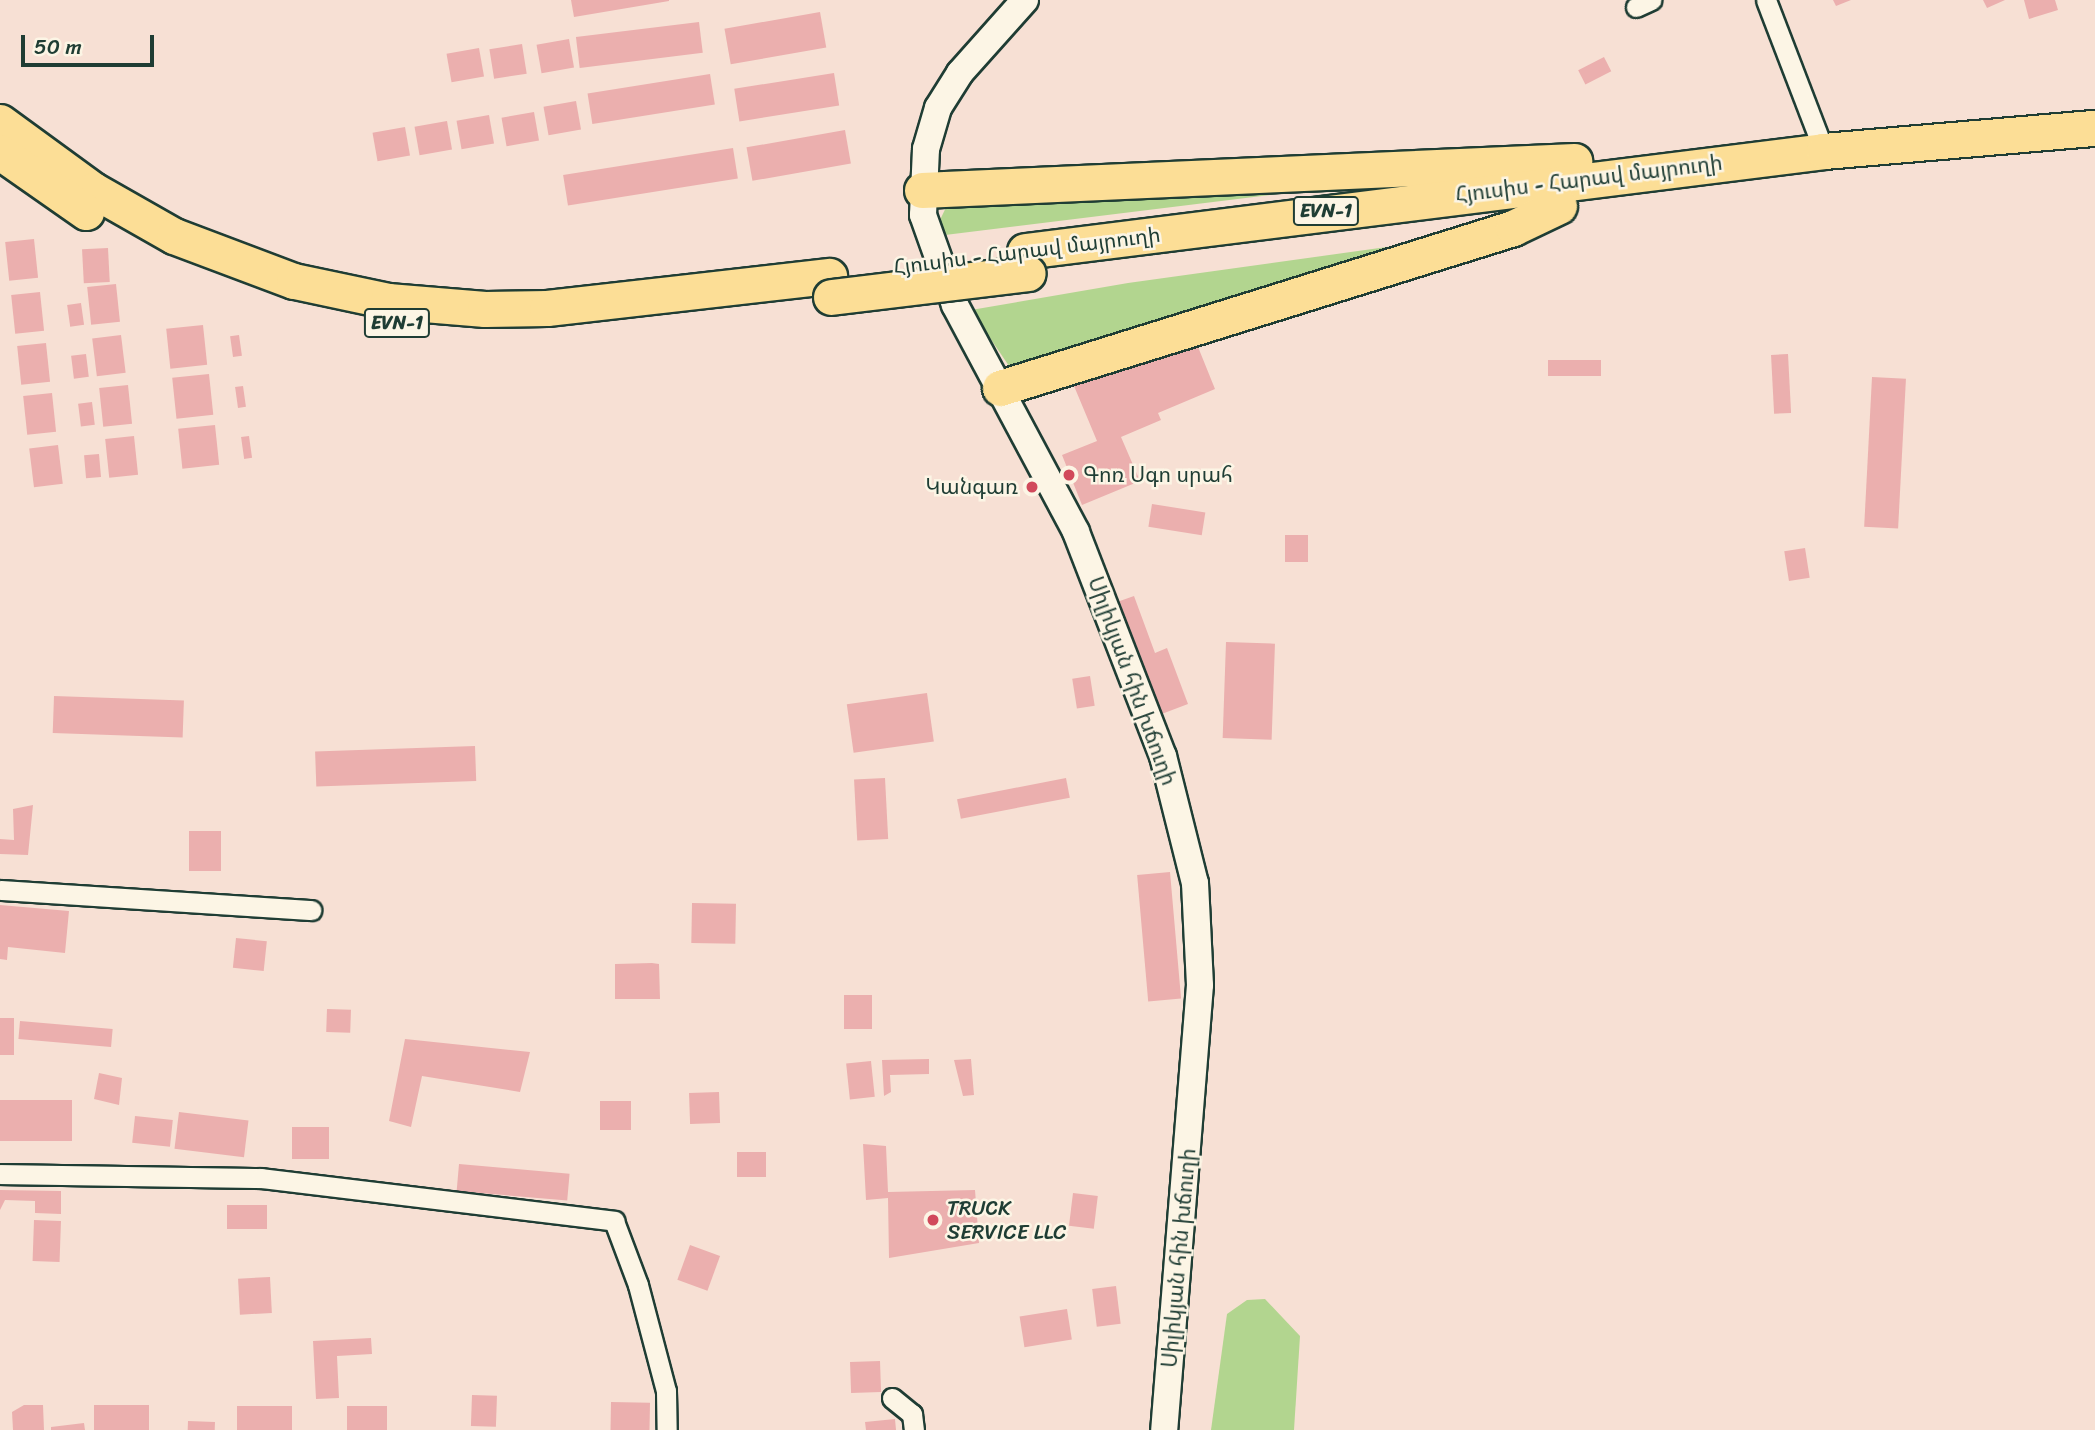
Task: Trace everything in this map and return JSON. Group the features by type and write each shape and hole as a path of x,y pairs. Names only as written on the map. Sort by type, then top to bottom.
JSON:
{"highway":[{"path":"0,103 53,160"},
{"name":"Հյուսիս - Հարավ մայրուղի","path":"0,122 146,222 204,249 294,281 388,301 485,309 547,308 794,291"},
{"name":"Հյուսիս - Հարավ մայրուղի","path":"1026,262 1628,175 1824,151 2095,128"},
{"name":"Հյուսիս - Հարավ մայրուղի","path":"0,152 92,216 192,267 262,293 356,317 514,331 610,326 794,291 1026,262 1967,160 2095,150"},
{"path":"922,190 1576,161 1628,175"},
{"path":"1000,388 1513,228 1559,206"}],"street":[{"name":"Սիլիկյան հին խճուղի","path":"1025,0 960,73 938,108 926,149 922,190 926,235 955,305 1081,544 1163,756 1195,883 1200,996 1164,1430"},
{"path":"1766,0 1824,151"},
{"path":"0,890 311,910"},
{"path":"0,1174 261,1178 614,1221 638,1285 666,1391 667,1430"},
{"path":"892,1398 912,1414 914,1430"}],"green space":[{"path":"1310,190 945,235 940,220 950,199"},
{"path":"1437,240 1046,361 1009,366 971,310 1128,283"},
{"path":"1265,1299 1300,1336 1294,1430 1211,1430 1227,1314 1247,1300"}],"building":[{"path":"571,0 669,0 669,1 574,17"},
{"path":"1833,0 1851,0 1836,6"},
{"path":"1983,0 2005,0 1987,8"},
{"path":"2024,0 2055,0 2058,10 2029,19"},
{"path":"820,12 826,47 731,64 724,29"},
{"path":"699,22 703,53 580,68 576,37"},
{"path":"569,39 574,68 542,73 537,45"},
{"path":"522,44 527,74 494,79 489,49"},
{"path":"479,48 484,77 452,82 447,54"},
{"path":"1604,57 1611,71 1585,84 1578,70"},
{"path":"834,73 839,106 739,121 734,89"},
{"path":"710,74 715,105 592,124 588,93"},
{"path":"576,101 581,130 549,135 544,107"},
{"path":"534,112 539,141 507,146 502,118"},
{"path":"489,115 494,144 462,149 457,121"},
{"path":"447,121 452,150 420,155 415,127"},
{"path":"405,127 410,156 378,161 373,133"},
{"path":"845,130 851,163 752,181 747,147"},
{"path":"733,148 738,179 568,206 563,175"},
{"path":"34,239 38,278 9,281 5,242"},
{"path":"108,248 110,282 84,283 82,249"},
{"path":"116,284 120,322 91,325 87,287"},
{"path":"40,292 44,331 15,334 11,295"},
{"path":"81,303 84,325 70,327 67,305"},
{"path":"203,325 207,365 170,369 166,329"},
{"path":"121,335 126,373 97,376 92,339"},
{"path":"239,335 242,356 233,357 230,336"},
{"path":"1194,337 1215,389 1158,413 1161,420 1121,437 1140,481 1082,505 1062,455 1097,441 1074,386"},
{"path":"46,343 50,382 21,385 17,346"},
{"path":"86,354 89,377 74,379 71,356"},
{"path":"1788,354 1791,413 1774,414 1771,355"},
{"path":"1548,360 1601,360 1601,376 1548,376"},
{"path":"209,374 213,415 176,419 172,378"},
{"path":"1872,377 1906,379 1898,529 1864,527"},
{"path":"128,385 132,424 103,427 99,388"},
{"path":"243,386 246,407 238,408 235,387"},
{"path":"52,393 56,432 27,435 23,396"},
{"path":"92,402 95,425 81,427 78,404"},
{"path":"215,425 219,465 182,469 178,429"},
{"path":"134,436 138,475 109,478 105,439"},
{"path":"249,436 252,458 244,459 241,437"},
{"path":"58,445 63,484 34,487 29,449"},
{"path":"99,454 101,477 86,478 84,455"},
{"path":"1152,504 1205,512 1202,535 1148,527"},
{"path":"1285,535 1308,535 1308,562 1285,562"},
{"path":"1805,548 1810,578 1789,581 1784,551"},
{"path":"1134,596 1155,653 1167,648 1188,704 1159,715 1117,602"},
{"path":"1226,642 1275,644 1272,740 1223,738"},
{"path":"1090,676 1095,706 1077,708 1072,679"},
{"path":"927,693 934,742 854,753 847,704"},
{"path":"54,696 184,701 183,738 53,733"},
{"path":"475,746 476,781 316,787 315,752"},
{"path":"885,778 888,839 857,841 854,780"},
{"path":"1066,778 1070,798 961,819 957,799"},
{"path":"33,805 28,855 0,854 0,839 14,840 13,809"},
{"path":"189,831 221,831 221,871 189,871"},
{"path":"1170,872 1181,999 1148,1001 1137,875"},
{"path":"692,903 736,904 735,944 691,943"},
{"path":"0,905 69,911 65,953 8,947 7,960 0,959"},
{"path":"236,938 267,941 264,971 233,968"},
{"path":"615,964 659,964 660,999 615,999"},
{"path":"844,995 872,995 872,1029 844,1029"},
{"path":"327,1009 351,1010 350,1033 326,1032"},
{"path":"0,1018 14,1018 14,1055 0,1055"},
{"path":"20,1021 113,1029 111,1047 18,1039"},
{"path":"405,1039 530,1052 520,1092 422,1076 411,1127 389,1121"},
{"path":"929,1059 929,1074 890,1075 891,1092 884,1096 882,1060"},
{"path":"971,1059 974,1095 963,1096 954,1060"},
{"path":"871,1061 875,1097 850,1099 846,1064"},
{"path":"99,1073 122,1078 119,1105 94,1099"},
{"path":"719,1092 720,1123 690,1124 689,1093"},
{"path":"0,1100 72,1100 72,1141 0,1141"},
{"path":"600,1101 631,1101 631,1130 600,1130"},
{"path":"179,1112 248,1121 244,1157 174,1149"},
{"path":"135,1116 173,1120 170,1147 132,1143"},
{"path":"292,1127 329,1127 329,1159 292,1159"},
{"name":"TRUCK SERVICE LLC","path":"863,1144 886,1146 888,1192 975,1190 979,1243 889,1258 888,1198 866,1200"},
{"path":"737,1152 766,1152 766,1177 737,1177"},
{"path":"459,1164 570,1174 567,1201 457,1191"},
{"path":"0,1190 61,1191 61,1214 35,1213 35,1201 5,1200 0,1210"},
{"path":"1073,1193 1098,1196 1094,1229 1069,1226"},
{"path":"227,1205 267,1205 267,1229 227,1229"},
{"path":"34,1220 61,1221 60,1262 33,1261"},
{"path":"690,1245 720,1256 707,1291 677,1280"},
{"path":"270,1277 272,1313 240,1315 238,1279"},
{"path":"1116,1286 1121,1324 1097,1327 1092,1289"},
{"path":"1067,1309 1072,1340 1024,1347 1020,1317"},
{"path":"371,1338 372,1354 337,1356 339,1398 316,1399 313,1341"},
{"path":"880,1361 881,1392 851,1393 850,1362"},
{"path":"472,1395 497,1396 496,1427 471,1426"},
{"path":"611,1402 650,1403 650,1430 611,1430"},
{"path":"24,1405 43,1405 44,1430 13,1430 12,1412"},
{"path":"94,1405 149,1405 149,1430 94,1430"},
{"path":"237,1406 292,1406 292,1430 237,1430"},
{"path":"347,1406 387,1406 387,1430 347,1430"},
{"path":"895,1419 896,1430 866,1430 865,1422"},
{"path":"188,1421 215,1422 215,1430 188,1430"},
{"path":"84,1423 85,1430 51,1430 51,1427"}],"place":[{"name":"Գոռ Սգո սրահ","path":"1069,475"},
{"name":"Կանգառ","path":"1032,487"},
{"name":"TRUCK SERVICE LLC","path":"933,1220"}]}
